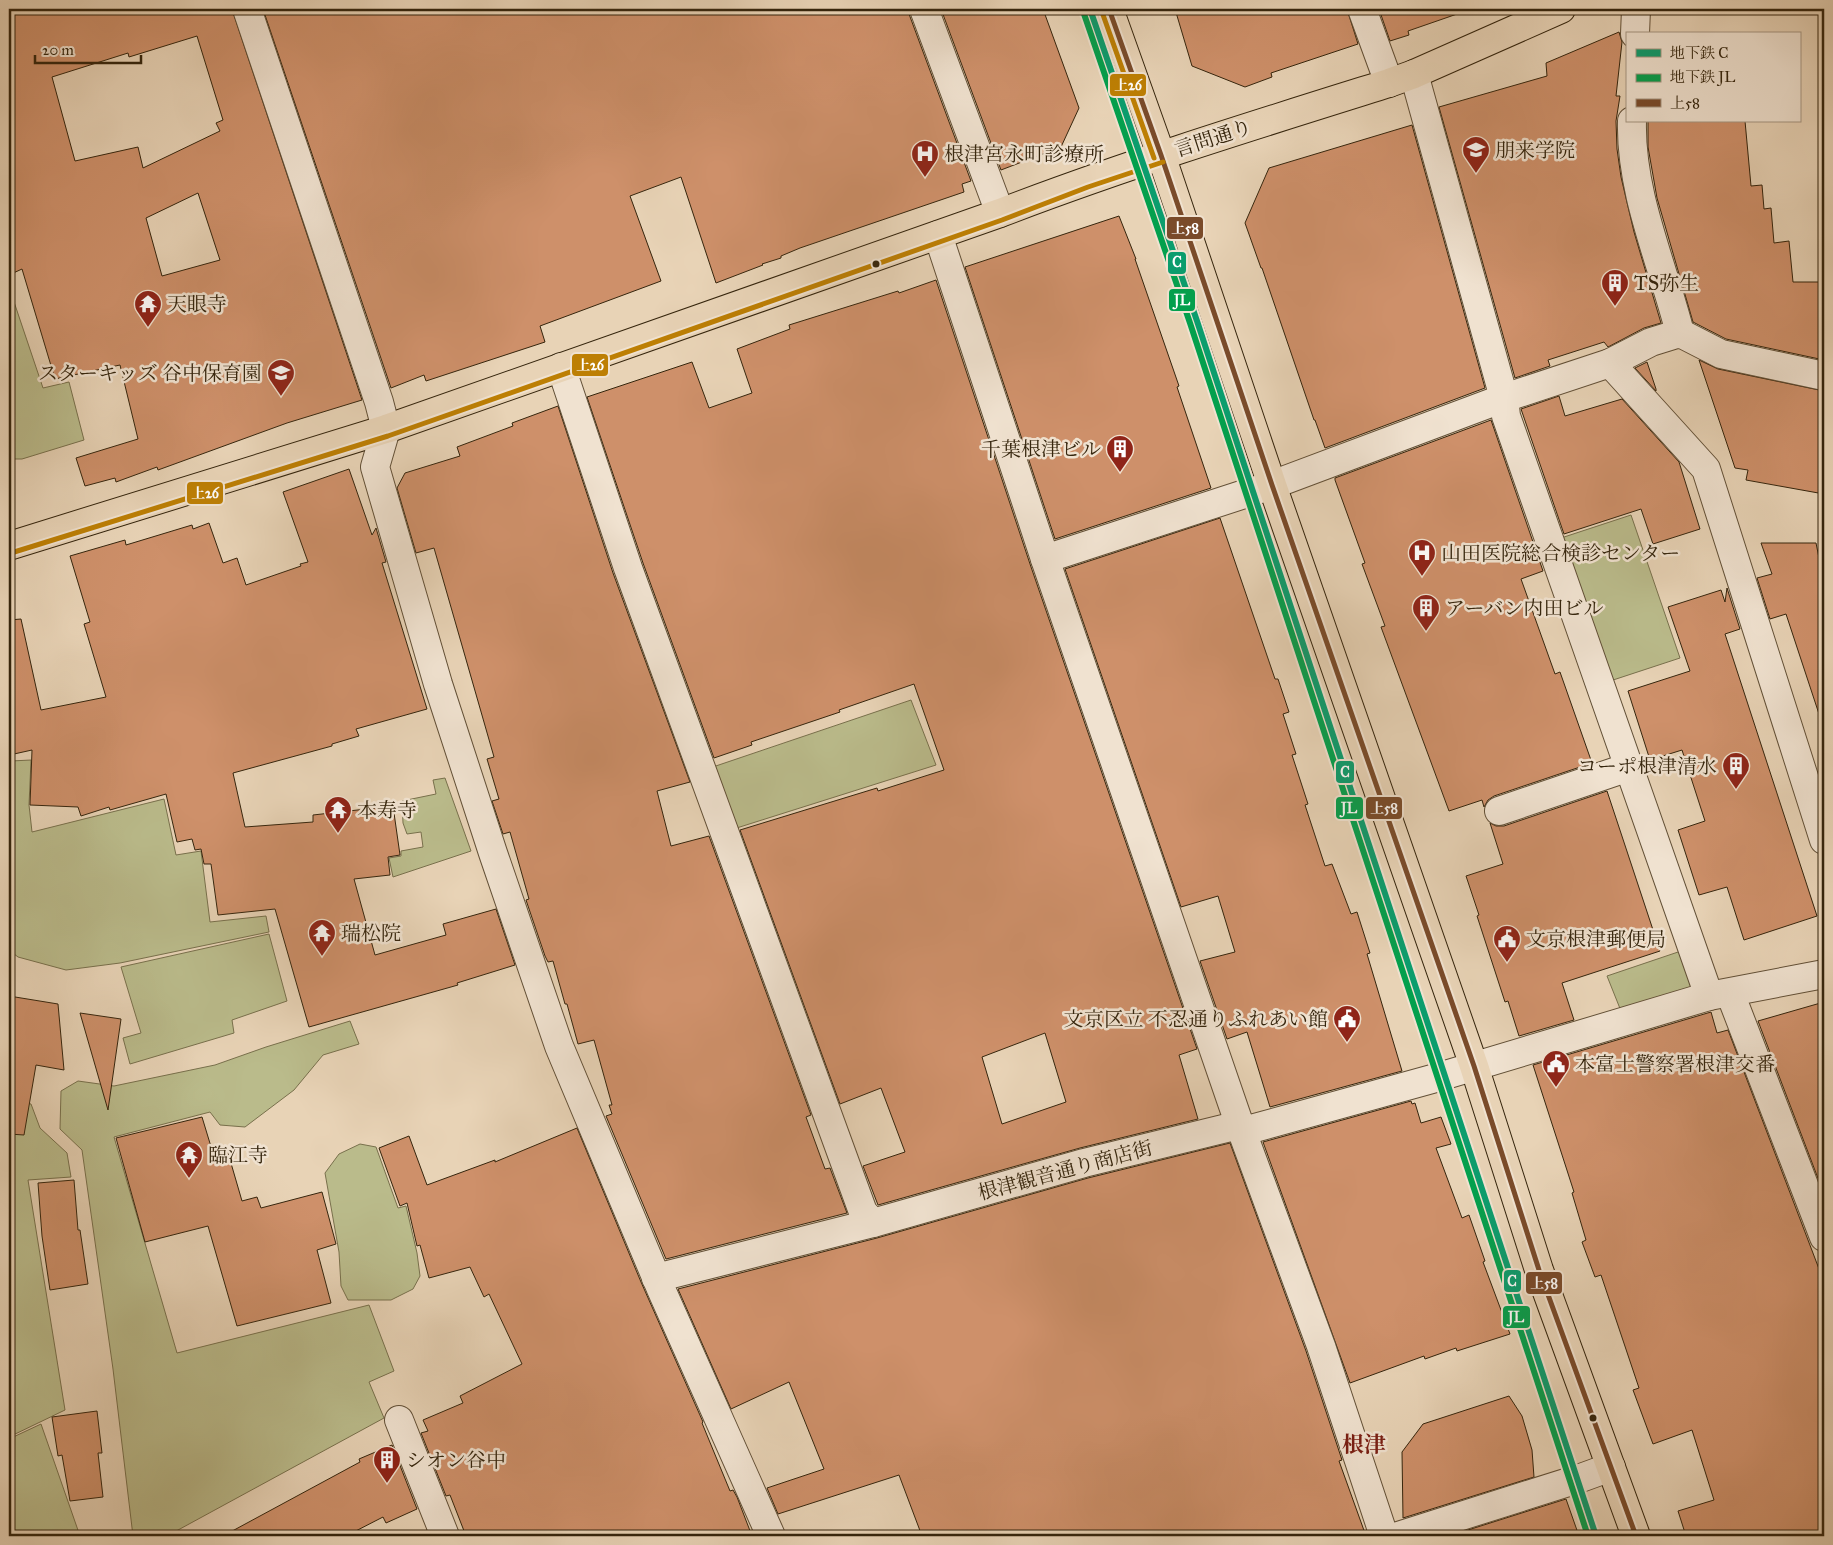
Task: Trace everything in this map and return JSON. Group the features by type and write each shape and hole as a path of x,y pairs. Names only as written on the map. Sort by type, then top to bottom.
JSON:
{"main road":[{"path":"1109,9 1162,155 1272,485 1474,1066 1539,1270 1636,1536"},
{"name":"言問通り","path":"9,546 386,429 1000,213 1085,180 1389,83 1414,74 1561,9"}],"street":[{"path":"247,9 376,393 386,429 375,467 441,693 492,853 559,1046 656,1278 771,1536"},
{"path":"924,9 1000,213"},
{"path":"1362,9 1389,83"},
{"path":"1635,32 1636,9"},
{"path":"1414,74 1504,398 1506,416 1629,767 1720,994 1824,1237"},
{"path":"1632,122 1632,147 1647,221 1680,334"},
{"path":"938,235 1045,559 1240,1126 1321,1346 1384,1536"},
{"path":"1045,559 1272,485 1504,398 1610,362 1651,342 1680,334 1721,354 1824,376"},
{"path":"1610,362 1706,469 1824,840"},
{"path":"561,367 628,568 698,762 863,1212 873,1223"},
{"path":"1499,811 1629,767"},
{"name":"根津観音通り商店街","path":"656,1278 873,1223 1084,1163 1240,1126 1251,1129 1720,994 1824,974"},
{"path":"399,1420 445,1536"},
{"path":"1398,1536 1611,1467"}],"green space":[{"path":"9,287 43,388 69,382 84,440 22,459 9,459"},
{"path":"1631,515 1680,658 1604,683 1555,540"},
{"path":"911,700 936,765 724,832 701,771"},
{"path":"9,745 11,761 31,760 29,805 32,832 164,799 176,855 201,851 210,922 266,916 269,932 120,963 66,970 18,957 9,950"},
{"path":"445,778 471,851 393,877 389,858 401,856 401,851 423,847 421,832 407,834 403,823 402,801 436,794 433,780"},
{"path":"269,934 287,1001 232,1020 234,1033 130,1064 123,1038 141,1033 121,967"},
{"path":"1684,950 1696,989 1621,1011 1607,976"},
{"path":"350,1021 359,1044 323,1055 294,1090 245,1127 220,1125 210,1112 114,1137 177,1353 369,1305 394,1371 369,1382 384,1418 167,1536 133,1536 113,1369 82,1150 60,1129 61,1091 78,1081 114,1086 215,1065"},
{"path":"9,1099 31,1104 40,1128 67,1153 71,1177 28,1180 65,1410 9,1437"},
{"path":"360,1144 376,1147 398,1208 406,1206 417,1253 420,1276 413,1289 391,1300 348,1300 341,1286 339,1252 325,1173 339,1154"},
{"path":"41,1424 80,1536 9,1536 9,1439"}],"building":[{"path":"9,9 232,9 362,400 287,423 158,470 157,467 116,482 115,478 85,486 76,458 138,439 120,365 55,379 22,269 9,275","holes":["197,36 223,120 216,123 220,131 143,168 138,147 75,161 52,77 128,53 129,57","198,193 220,260 162,276 146,218"]},
{"path":"263,9 909,9 909,14 971,181 962,184 964,192 800,248 781,256 781,258 716,283 681,177 630,196 661,281 540,326 545,342 426,381 424,375 391,388"},
{"path":"941,9 1043,9 1079,108 1061,147 1001,170"},
{"path":"1175,9 1347,9 1358,44 1271,73 1272,77 1245,87 1192,66"},
{"path":"1379,9 1460,9 1460,13 1408,31 1409,35 1390,41"},
{"path":"1619,32 1622,42 1616,96 1620,96 1616,121 1621,177 1634,232 1661,323 1644,328 1608,347 1604,342 1548,360 1550,366 1515,378 1439,107 1547,76 1546,63"},
{"path":"1648,122 1745,122 1751,186 1762,185 1764,209 1771,208 1774,243 1789,241 1793,282 1824,282 1824,360 1726,339 1693,322 1657,198 1648,147"},
{"path":"1412,125 1485,388 1325,448 1245,223 1269,168"},
{"path":"1119,216 1136,259 1179,386 1177,387 1211,488 1055,539 965,267"},
{"path":"936,280 1030,564 1197,1049 1179,1055 1198,1119 1080,1148 878,1205 863,1166 905,1152 881,1088 840,1104 740,830 877,788 878,791 944,770 914,684 839,710 840,712 751,742 752,745 714,758 643,563 587,397 692,362 709,408 752,393 737,349 790,329 789,325 898,291 899,293","holes":["1045,1033 1066,1102 1002,1124 982,1057"]},
{"path":"1699,360 1718,369 1824,391 1824,494 1746,480 1748,470 1735,468"},
{"path":"1647,362 1656,389 1656,391 1635,368"},
{"path":"1559,396 1565,416 1622,399 1679,462 1700,529 1653,544 1641,509 1564,534 1521,409"},
{"path":"558,406 613,573 690,782 657,791 671,846 709,836 811,1115 806,1117 825,1169 830,1168 847,1213 666,1259 606,1116 612,1114 609,1105 612,1105 594,1040 578,1044 553,961 548,962 545,956 526,900 529,899 510,832 503,834 492,801 499,799 487,759 494,757 434,548 416,553 397,488 405,473 460,456 457,447 513,426 512,423"},
{"path":"1491,420 1543,571 1521,579 1555,674 1560,672 1592,763 1494,796 1488,800 1484,807 1482,800 1449,811 1381,627 1385,626 1362,564 1365,563 1335,478"},
{"path":"349,469 372,535 376,528 386,562 382,563 427,709 356,729 359,736 332,744 332,746 233,773 245,827 313,822 313,815 393,806 400,855 388,857 390,875 354,879 375,955 446,935 443,924 496,909 515,965 457,983 458,985 309,1027 275,909 218,915 211,864 204,864 201,849 195,850 192,839 177,842 166,794 110,810 109,807 81,816 78,807 30,805 32,750 14,754 9,725 9,620 21,619 41,710 106,697 84,624 90,622 70,556 125,540 126,545 192,525 193,529 209,523 223,563 237,558 246,585 308,562 283,492"},
{"path":"1220,518 1275,679 1278,679 1289,712 1283,714 1296,754 1292,755 1308,804 1305,805 1325,866 1332,864 1351,914 1357,912 1370,953 1367,954 1402,1071 1270,1107 1247,1032 1227,1039 1200,961 1235,952 1218,896 1181,907 1065,569"},
{"path":"1761,543 1816,543 1820,563 1824,562 1824,713 1819,714 1786,614 1770,619 1757,578 1772,574"},
{"name":"コーポ根津清水","path":"1727,588 1740,629 1725,634 1817,916 1744,940 1727,887 1699,895 1678,830 1705,821 1682,750 1650,760 1628,691 1690,671 1668,607 1721,590 1725,602"},
{"path":"1607,791 1660,951 1562,983 1574,1020 1519,1036 1508,1001 1505,1002 1466,876 1503,864 1490,823 1496,826 1504,826"},
{"path":"9,996 58,1004 64,1070 36,1065 24,1135 9,1134"},
{"path":"1824,1002 1824,1194 1758,1021"},
{"path":"1711,1012 1717,1033 1728,1030 1824,1282 1824,1536 1686,1536 1678,1511 1714,1500 1692,1430 1653,1444 1633,1390 1639,1388 1601,1275 1595,1277 1582,1242 1586,1240 1572,1193 1574,1192 1533,1065"},
{"path":"80,1013 121,1019 108,1110"},
{"path":"1411,1101 1412,1104 1415,1103 1421,1123 1441,1117 1451,1144 1436,1148 1462,1218 1469,1215 1485,1261 1483,1262 1510,1334 1457,1351 1456,1348 1425,1359 1424,1356 1350,1383 1263,1142"},
{"path":"202,1117 212,1150 226,1146 242,1201 257,1197 261,1208 322,1192 336,1244 317,1250 331,1303 237,1326 208,1226 145,1242 116,1138"},
{"path":"577,1128 641,1282 703,1422 730,1491 733,1490 737,1497 752,1536 466,1536 450,1495 446,1496 421,1433 428,1431 423,1420 463,1403 460,1396 522,1364 489,1294 484,1297 470,1267 429,1278 420,1245 417,1246 407,1203 400,1206 379,1148 409,1136 427,1185 495,1160 495,1162"},
{"path":"1230,1143 1306,1351 1342,1460 1339,1461 1366,1536 922,1536 899,1475 778,1514 767,1488 824,1469 789,1382 731,1409 678,1289 877,1238 1088,1178"},
{"path":"74,1180 78,1230 80,1230 88,1284 50,1290 42,1236 38,1183"},
{"path":"1509,1396 1522,1416 1532,1450 1534,1477 1403,1518 1402,1452 1423,1424"},
{"path":"97,1411 102,1453 98,1453 103,1497 70,1501 62,1455 58,1456 52,1417"},
{"path":"392,1445 417,1509 386,1523 383,1517 346,1536 223,1536 360,1462 359,1459"},
{"path":"1566,1499 1579,1536 1449,1536"}],"metro line":[{"name":"C","path":"1090,9 1197,321 1596,1536"},
{"name":"JL","path":"1083,11 1190,323 1588,1536"}],"transit line":[{"name":"上58","path":"1109,9 1474,1066 1539,1270 1636,1536"},
{"name":"上26","path":"1102,12 1154,158"},
{"name":"上26","path":"11,553 388,436 1163,162"}],"place":[{"name":"朋来学院","path":"1476,174"},
{"name":"根津宮永町診療所","path":"925,178"},
{"name":"TS弥生","path":"1615,307"},
{"name":"天眼寺","path":"148,328"},
{"name":"スターキッズ 谷中保育園","path":"281,397"},
{"name":"千葉根津ビル","path":"1120,473"},
{"name":"山田医院総合検診センター","path":"1422,577"},
{"name":"アーバン内田ビル","path":"1426,632"},
{"name":"コーポ根津清水","path":"1736,790"},
{"name":"本寿寺","path":"338,834"},
{"name":"瑞松院","path":"322,957"},
{"name":"文京根津郵便局","path":"1507,963"},
{"name":"文京区立 不忍通りふれあい館","path":"1347,1043"},
{"name":"本富士警察署根津交番","path":"1556,1088"},
{"name":"臨江寺","path":"189,1179"},
{"name":"シオン谷中","path":"387,1484"}],"district":[{"name":"根津","path":"1364,1444"}]}
